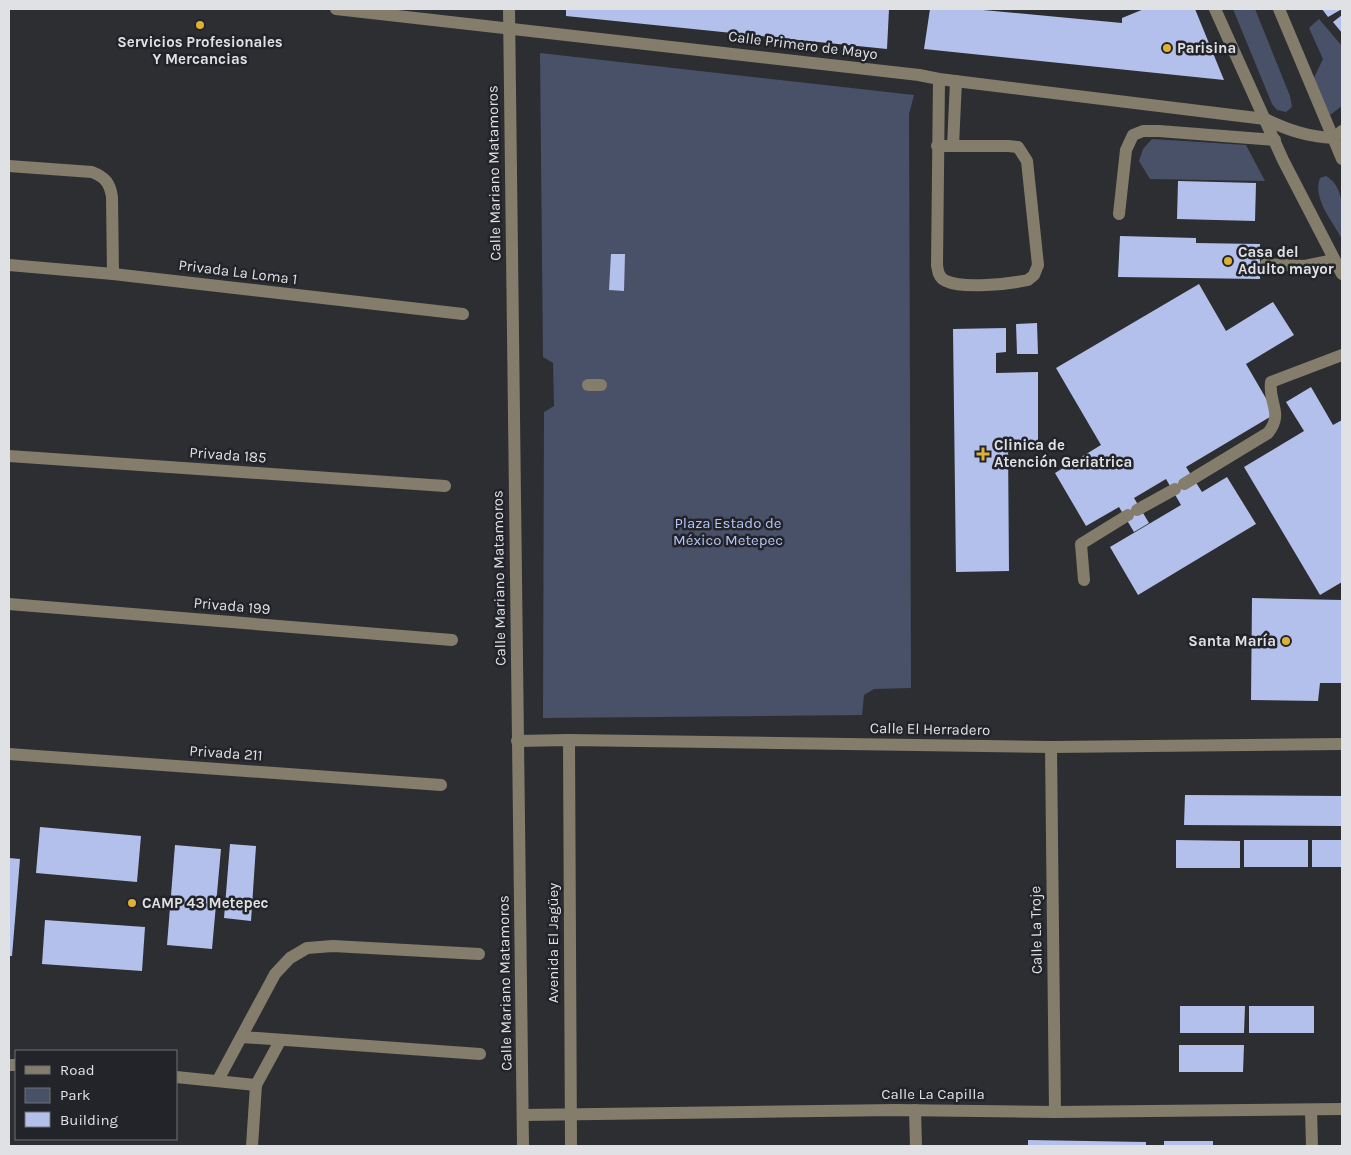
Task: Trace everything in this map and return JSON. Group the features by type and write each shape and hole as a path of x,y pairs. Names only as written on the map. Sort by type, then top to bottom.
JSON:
{"street":[{"name":"Calle Primero de Mayo","path":"336,9 919,75 1265,119 1288,130 1314,137 1338,134"},
{"name":"Calle Mariano Matamoros","path":"509,9 523,1146"},
{"path":"1215,9 1275,140 1342,274"},
{"path":"1279,9 1338,134 1342,159"},
{"path":"937,146 1008,146 1018,147 1023,152 1027,161 1038,265 1034,275 1028,280 958,284 946,281 939,275 937,265 937,146 939,79"},
{"path":"953,146 956,81"},
{"path":"1120,214 1126,150 1132,136 1143,131 1159,131 1275,140"},
{"path":"9,166 92,172 102,176 110,185 112,197 113,274"},
{"path":"1266,264 1305,266 1334,260"},
{"name":"Privada La Loma 1","path":"9,265 113,274 463,314"},
{"path":"1084,580 1081,544 1268,432 1274,425 1277,415 1270,393 1271,382 1342,355"},
{"path":"588,385 602,385"},
{"name":"Privada 185","path":"9,456 445,486"},
{"name":"Privada 199","path":"9,604 452,640"},
{"name":"Calle El Herradero","path":"517,741 569,740 1051,747 1342,744"},
{"name":"Avenida El Jagüey","path":"569,740 571,1146"},
{"name":"Calle La Troje","path":"1051,747 1055,1112"},
{"name":"Privada 211","path":"9,754 441,785"},
{"path":"218,1080 275,974 290,958 307,948 333,946 479,954"},
{"path":"242,1037 480,1054"},
{"path":"252,1146 256,1084 280,1041"},
{"path":"178,1077 256,1084"},
{"name":"Calle La Capilla","path":"523,1115 914,1110 1055,1112 1342,1109"},
{"path":"914,1110 916,1146"},
{"path":"1312,1110 1312,1146"}],"green space":[{"path":"1233,9 1255,9 1290,96 1292,107 1286,112 1277,110 1272,104"},
{"path":"1319,19 1342,46 1342,106 1330,115 1312,82 1323,59 1309,28"},
{"name":"Plaza Estado de México Metepec","path":"540,53 914,95 909,114 911,688 874,689 864,695 862,715 543,718 544,412 554,406 553,363 543,357"},
{"path":"1152,139 1246,145 1265,181 1150,179 1139,161 1143,149"},
{"path":"1326,176 1333,181 1340,196 1342,204 1342,239 1321,202 1318,186 1320,178"}],"building":[{"path":"566,9 889,9 887,49 566,16"},
{"path":"930,9 972,9 1122,23 1122,18 1144,9 1195,9 1224,80 924,49"},
{"path":"1322,9 1342,9 1328,17"},
{"path":"1342,15 1342,33 1333,22"},
{"path":"1178,181 1256,183 1255,221 1177,219"},
{"path":"1120,236 1196,238 1196,243 1260,244 1260,279 1118,277"},
{"path":"611,254 625,254 624,291 609,290"},
{"path":"1199,284 1226,331 1273,302 1294,335 1246,364 1275,414 1186,467 1202,492 1227,477 1256,524 1138,595 1110,547 1181,505 1166,479 1134,498 1149,523 1134,532 1119,507 1086,526 1055,473 1101,445 1056,368"},
{"path":"1037,323 1038,354 1017,354 1016,324"},
{"path":"1006,328 1006,352 996,353 996,373 1038,372 1038,443 1008,443 1009,571 956,572 953,329"},
{"path":"1311,387 1333,425 1342,420 1342,582 1320,595 1244,467 1304,431 1286,402"},
{"name":"Santa María","path":"1252,598 1342,600 1342,683 1320,683 1318,701 1251,700"},
{"path":"1185,795 1342,796 1342,826 1184,825"},
{"path":"40,827 141,836 137,882 36,873"},
{"path":"1176,840 1240,841 1240,868 1176,868"},
{"path":"1244,840 1308,840 1308,867 1244,867"},
{"path":"1312,840 1342,840 1342,867 1312,867"},
{"path":"230,844 256,846 251,921 224,918"},
{"path":"175,845 221,849 212,949 167,945"},
{"path":"9,858 20,859 12,956 9,956"},
{"path":"45,920 145,927 142,971 42,964"},
{"path":"1180,1006 1245,1006 1244,1033 1180,1033"},
{"path":"1249,1006 1314,1006 1314,1033 1249,1033"},
{"path":"1179,1045 1244,1045 1243,1072 1179,1072"},
{"path":"1028,1140 1146,1142 1146,1146 1028,1146"},
{"path":"1164,1141 1213,1141 1213,1146 1164,1146"}],"place":[{"name":"Servicios Profesionales Y Mercancias","path":"200,25"},
{"name":"Parisina","path":"1167,48"},
{"name":"Casa del Adulto mayor","path":"1228,261"},
{"name":"Clinica de Atención Geriatrica","path":"983,454"},
{"name":"Santa María","path":"1286,641"},
{"name":"CAMP 43 Metepec","path":"132,903"}]}
